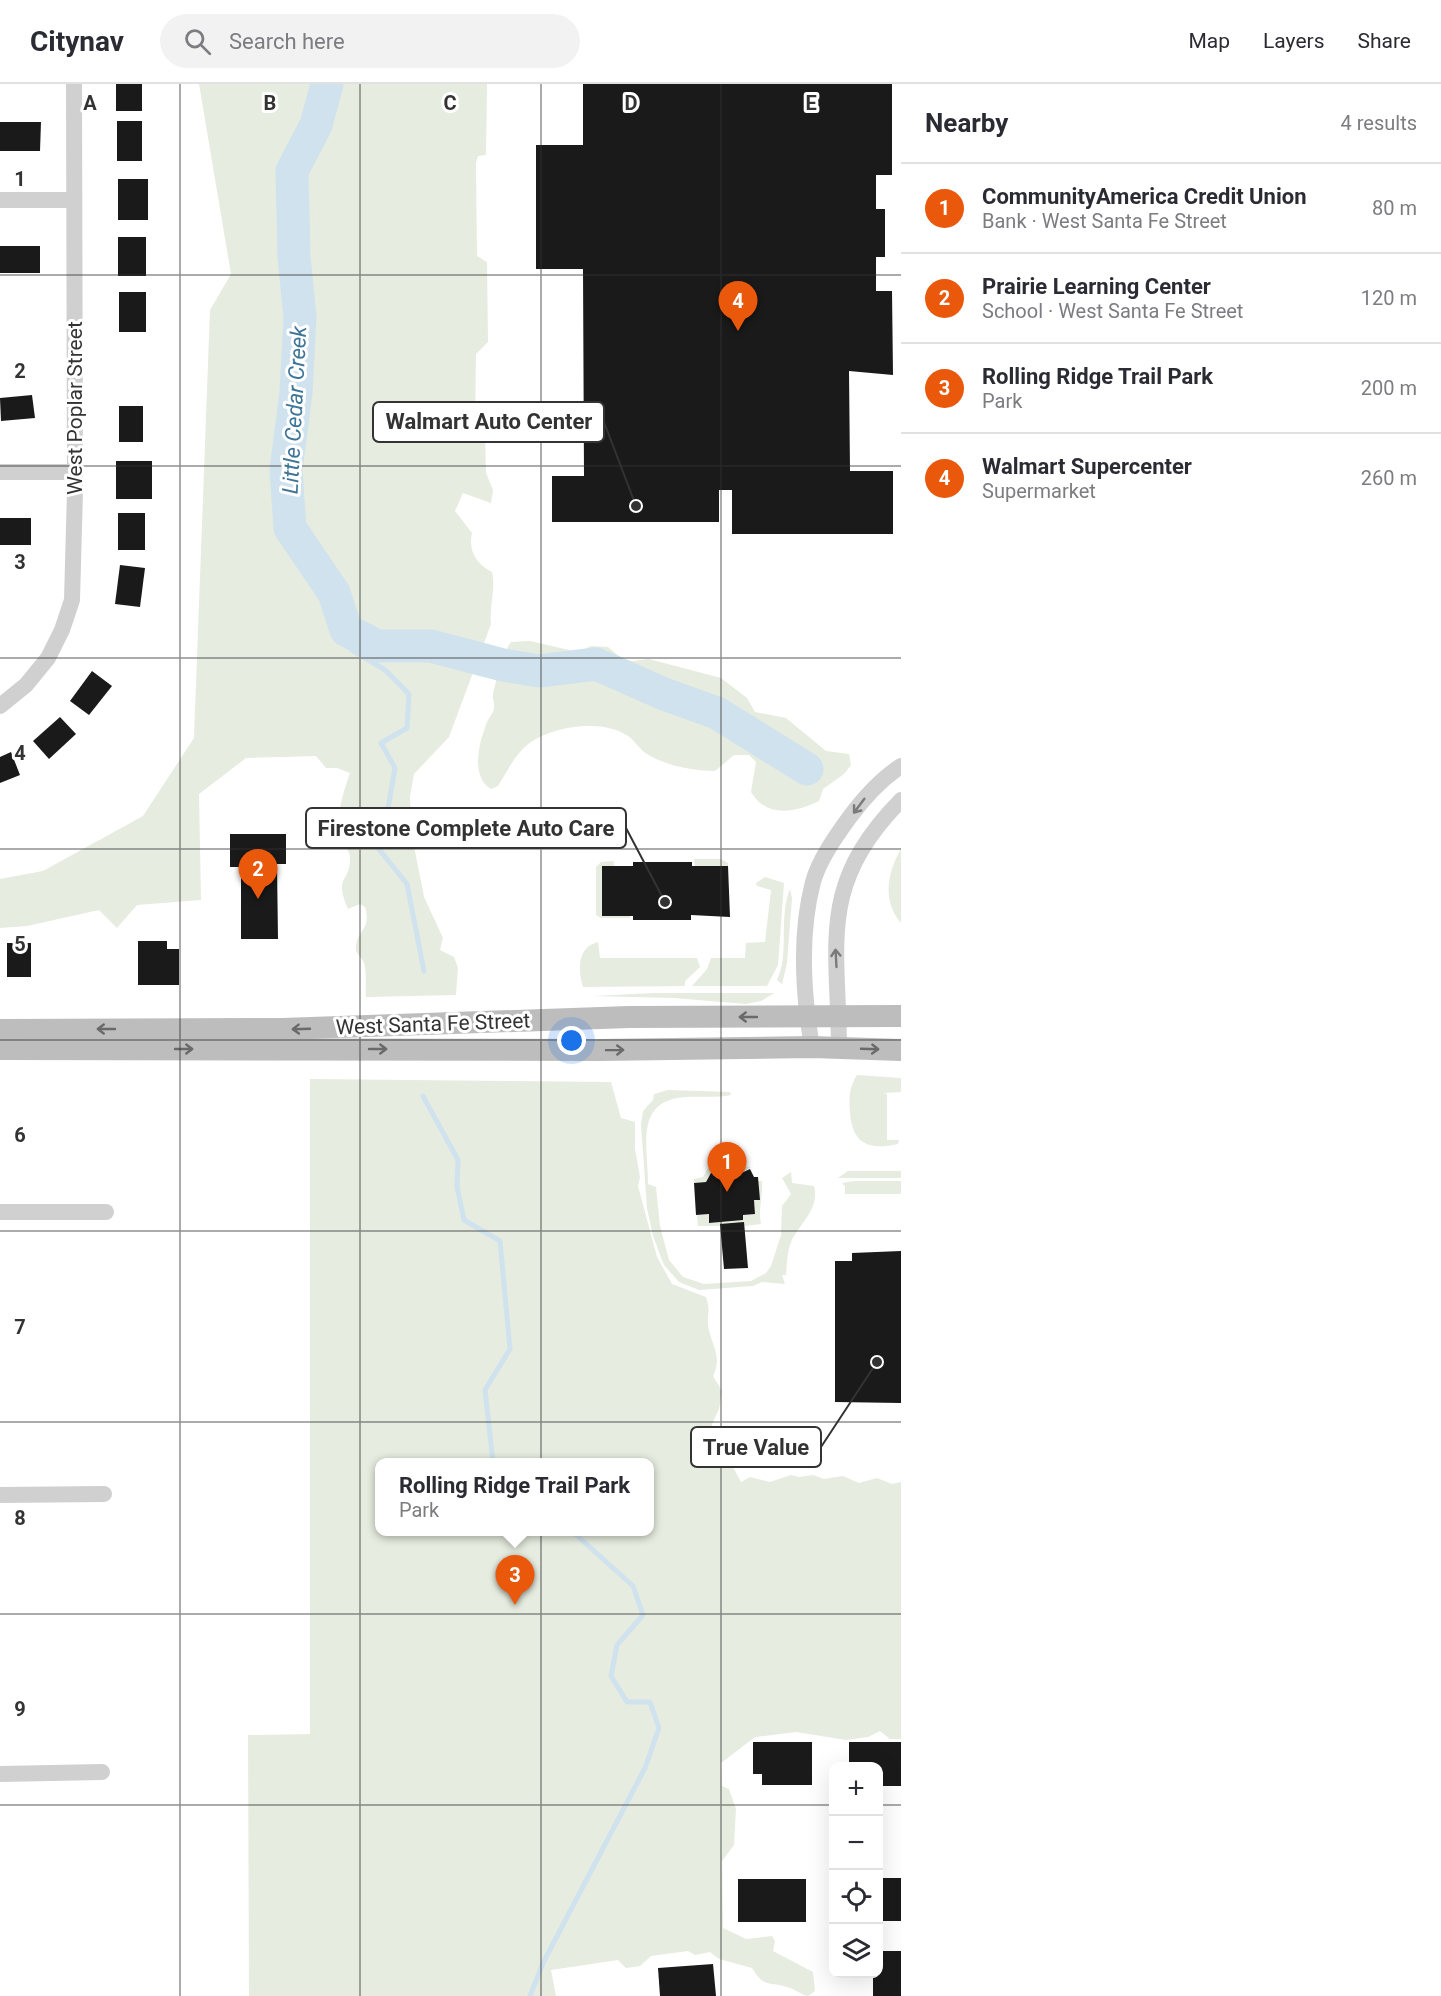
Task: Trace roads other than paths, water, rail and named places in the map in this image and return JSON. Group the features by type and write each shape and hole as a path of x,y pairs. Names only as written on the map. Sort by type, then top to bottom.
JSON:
{"street":[{"name":"West Poplar Street","path":"0,706 38,672 62,630 72,600 75,472 74,84"},
{"path":"0,200 74,200"},
{"path":"0,472 75,472"},
{"path":"812,1047 807,1016 805,943 813,880 839,832 864,798 901,766"},
{"path":"839,1047 836,959 839,904 861,848 901,800"},
{"name":"West Santa Fe Street","path":"0,1030 282,1029 629,1017 901,1016"},
{"name":"West Santa Fe Street","path":"0,1049 598,1050 839,1047 901,1050"},
{"path":"0,1212 106,1212"},
{"path":"0,1495 104,1494"},
{"path":"0,1774 102,1772"}],"waterway":[{"name":"Little Cedar Creek","path":"327,84 316,125 292,171 294,257 300,317 296,392 286,470 290,528 334,593 346,630 377,646 431,646 503,665 539,671 596,664 664,694 717,713 807,769"},
{"path":"346,630 352,650 385,670 409,694 407,728 381,743 395,768 386,820 378,848 407,884 424,971"},
{"path":"423,1096 458,1160 457,1187 464,1220 500,1241 510,1349 485,1390 493,1458"},
{"path":"530,1996 543,1963 645,1768 659,1728 650,1702 627,1702 611,1676 617,1645 643,1615 633,1586 577,1536"}],"place":[{"name":"Walmart Supercenter","path":"738,331"},
{"name":"Walmart Auto Center","path":"636,506"},
{"name":"Prairie Learning Center","path":"258,899"},
{"name":"Firestone Complete Auto Care","path":"665,902"},
{"name":"CommunityAmerica Credit Union","path":"727,1192"},
{"name":"True Value","path":"877,1362"},
{"name":"Rolling Ridge Trail Park","path":"515,1605"}]}
